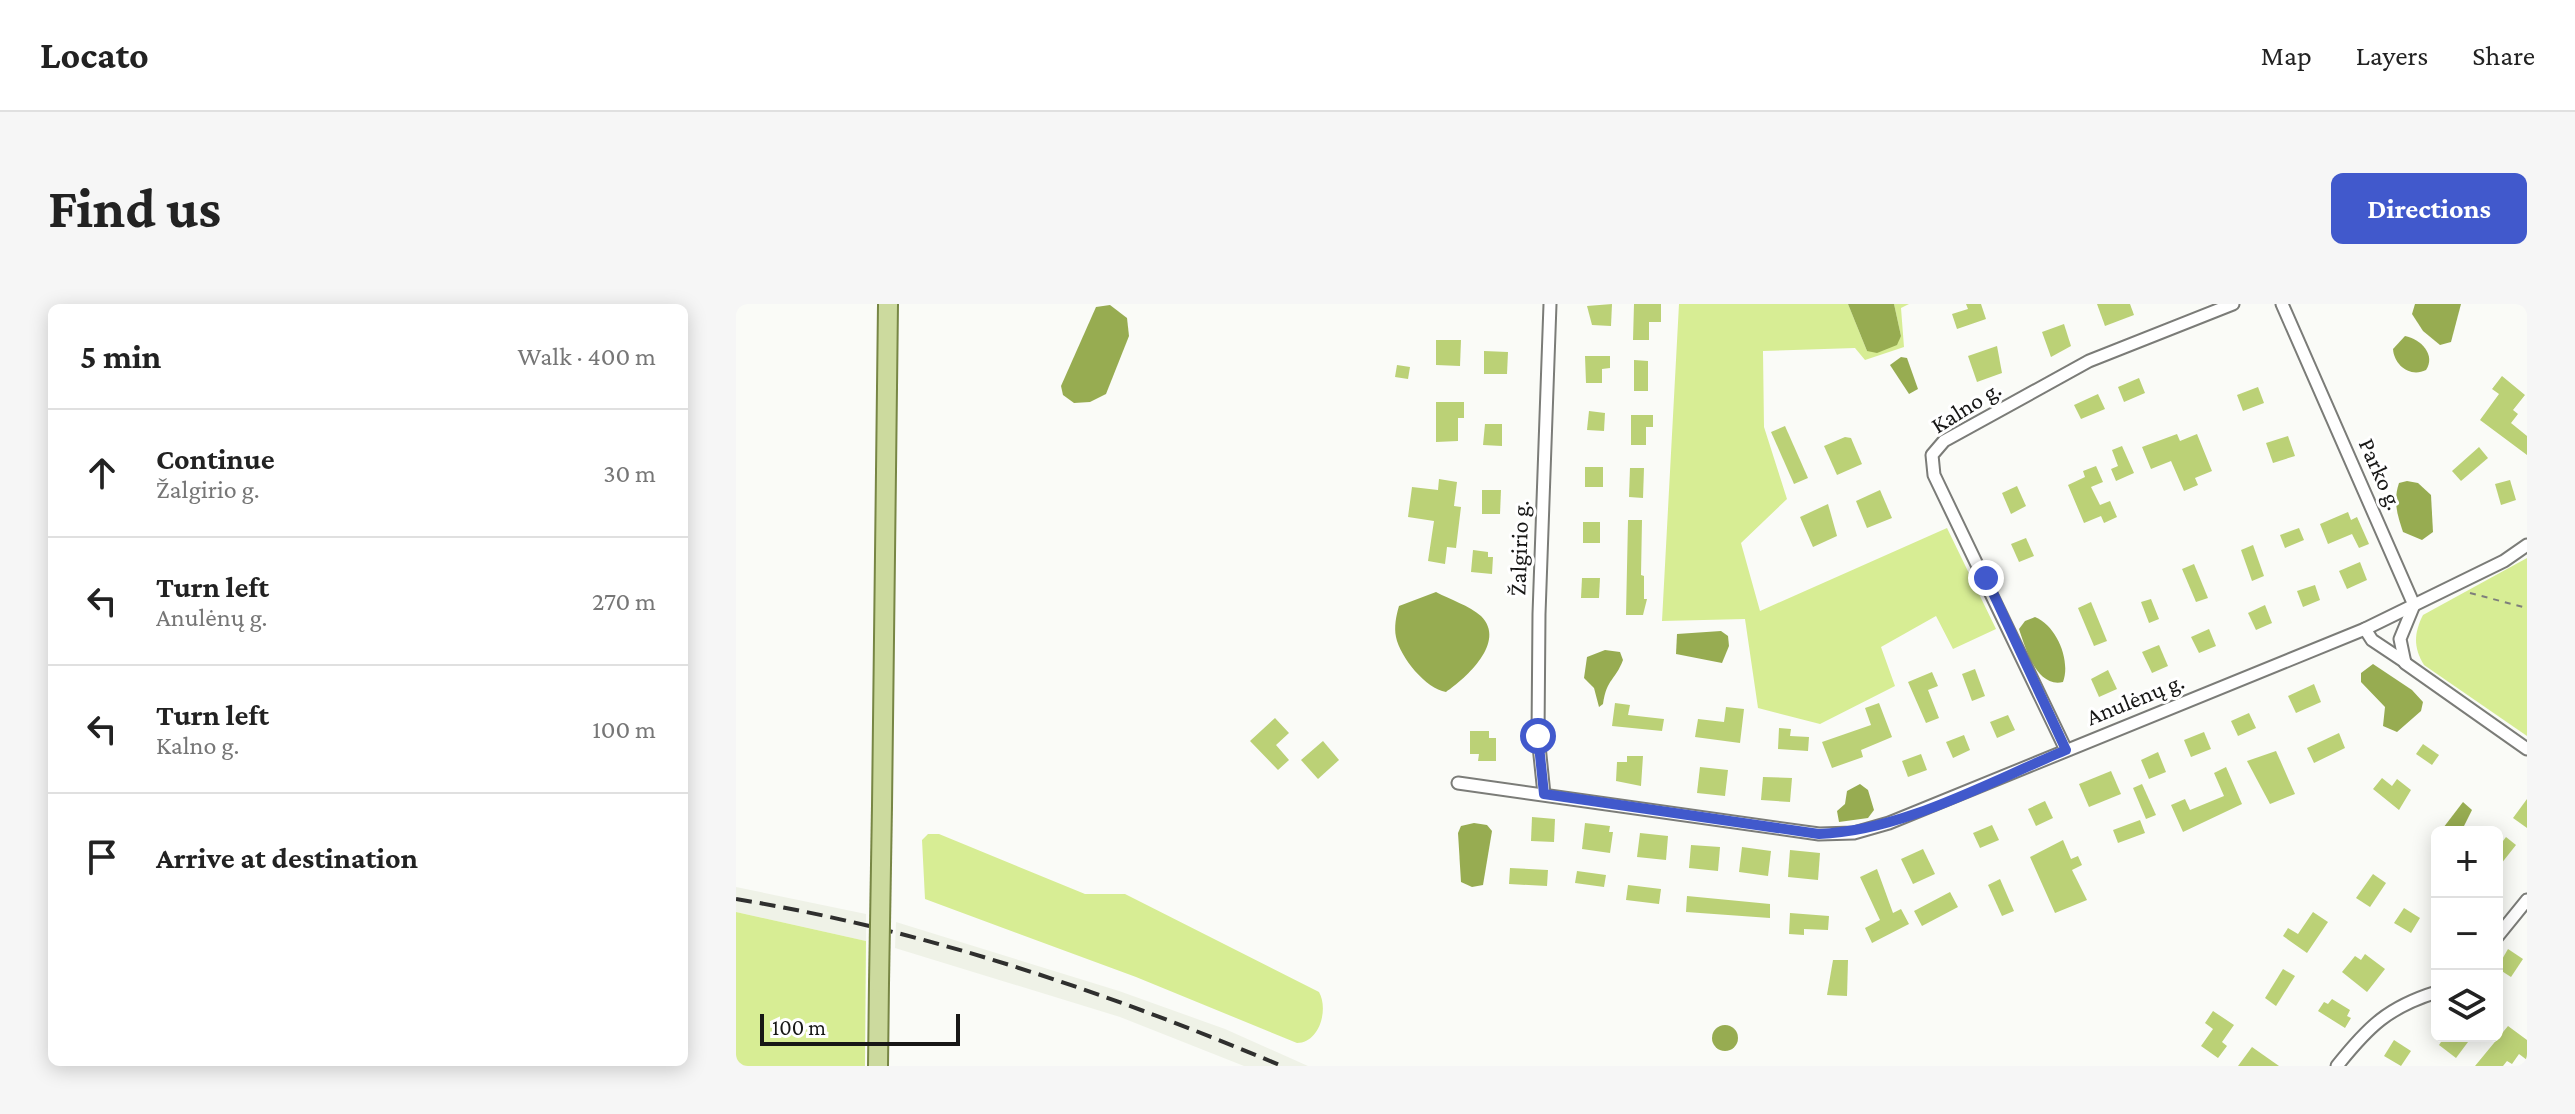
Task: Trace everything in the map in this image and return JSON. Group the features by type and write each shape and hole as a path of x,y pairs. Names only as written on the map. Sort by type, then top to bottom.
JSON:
{"main road":[{"path":"878,1066 888,304"}],"street":[{"name":"Žalgirio g.","path":"1544,794 1538,736 1539,614 1550,304"},
{"name":"Kalno g.","path":"2066,750 1934,475 1932,455 1944,441 2089,361 2233,304"},
{"name":"Parko g.","path":"2282,304 2414,605"},
{"name":"Anulėnų g.","path":"1458,783 1819,834 1854,833 1889,823 2365,629 2527,545"},
{"path":"2405,663 2401,651 2401,629 2414,605"},
{"path":"2365,629 2372,640 2527,749"},
{"path":"2503,930 2527,900"},
{"path":"2337,1066 2369,1027 2407,1002 2431,994"}],"path":[{"path":"2455,585 2458,590 2527,608"}],"shaded area":[{"path":"1679,304 1848,304 1867,351 1901,336 1894,304 1909,304 1901,308 1904,347 1865,360 1855,348 1763,351 1764,427 1787,499 1741,543 1760,611 1947,528 1996,629 1953,649 1936,616 1881,647 1895,686 1820,724 1758,708 1745,619 1662,621"},
{"path":"1848,304 1894,304 1901,336 1897,345 1877,353 1867,351"},
{"path":"2415,304 2461,304 2451,342 2440,345 2423,331 2412,314"},
{"path":"1110,305 1127,318 1129,336 1106,394 1090,402 1074,403 1063,395 1061,386 1096,307"},
{"path":"2405,336 2425,348 2429,359 2426,370 2409,371 2396,360 2393,349"},
{"path":"1901,357 1907,358 1918,389 1909,394 1890,365"},
{"path":"2399,483 2418,483 2431,495 2433,532 2422,540 2403,532 2399,519 2397,490"},
{"path":"2527,558 2527,736 2424,665 2416,640 2423,615"},
{"path":"1436,592 1481,616 1488,626 1487,648 1481,658 1464,678 1446,692 1430,685 1415,671 1398,645 1395,633 1399,606"},
{"path":"2035,617 2050,628 2060,645 2065,664 2063,682 2046,679 2029,657 2019,629 2025,621"},
{"path":"1721,631 1728,636 1729,646 1722,663 1676,654 1677,634"},
{"path":"1605,650 1620,652 1623,660 1599,707 1594,688 1584,678 1587,657"},
{"path":"2373,664 2412,690 2423,702 2421,711 2397,732 2383,726 2385,707 2361,682 2361,673"},
{"path":"1860,784 1868,790 1874,810 1868,818 1839,822 1837,811 1845,804 1847,791"},
{"path":"2463,802 2472,810 2464,826 2445,826"},
{"path":"1474,823 1487,825 1492,831 1483,885 1472,887 1461,882 1458,833 1461,826"},
{"path":"928,834 939,834 1085,894 1125,894 1319,992 1323,1008 1320,1024 1311,1038 1297,1043 1136,977 925,899 922,840"},
{"path":"736,887 866,914 866,941 736,912"},
{"path":"736,912 866,941 865,1066 736,1066"},
{"path":"896,922 1119,991 1225,1029 1308,1066 1244,1066 1120,1017 895,948"},
{"path":"1725,1025 1734,1029 1738,1038 1734,1047 1725,1051 1716,1047 1712,1038 1716,1029"}],"building":[{"path":"1612,304 1611,326 1592,325 1587,306"},
{"path":"1634,304 1661,304 1661,322 1649,322 1649,340 1633,340"},
{"path":"1966,304 1981,304 1986,319 1957,329 1952,314 1968,309"},
{"path":"2097,304 2130,304 2134,315 2105,326"},
{"path":"2064,324 2071,346 2051,357 2042,332"},
{"path":"1436,340 1461,340 1460,366 1436,365"},
{"path":"1997,346 2002,373 1977,382 1968,356"},
{"path":"1484,351 1508,352 1507,374 1484,374"},
{"path":"1585,356 1610,356 1610,368 1602,369 1602,383 1586,383"},
{"path":"1634,360 1648,361 1648,391 1634,391"},
{"path":"1397,365 1410,367 1408,379 1395,377"},
{"path":"2502,376 2525,395 2513,410 2518,414 2511,423 2527,436 2527,455 2480,420 2499,394 2492,389"},
{"path":"2139,378 2145,393 2124,402 2118,387"},
{"path":"2258,387 2264,403 2243,411 2237,395"},
{"path":"2098,394 2105,409 2081,419 2074,405"},
{"path":"1436,402 1464,402 1464,418 1458,418 1458,441 1436,442"},
{"path":"1589,411 1605,413 1604,431 1587,430"},
{"path":"1631,415 1653,415 1653,427 1646,427 1646,445 1631,445"},
{"path":"1485,424 1502,424 1502,446 1483,445"},
{"path":"1785,426 1808,478 1794,484 1771,432"},
{"path":"2177,434 2180,441 2197,434 2212,471 2195,478 2198,485 2184,491 2171,461 2151,469 2142,447"},
{"path":"2288,436 2295,456 2273,463 2266,443"},
{"path":"1845,437 1851,438 1862,464 1837,475 1824,446"},
{"path":"2122,446 2134,473 2116,481 2111,469 2118,466 2112,450"},
{"path":"2479,447 2488,458 2461,481 2452,471"},
{"path":"2096,466 2103,482 2091,487 2100,505 2110,501 2117,517 2104,523 2101,516 2084,523 2068,485 2085,477 2083,471"},
{"path":"1585,467 1603,467 1603,487 1585,487"},
{"path":"1630,468 1644,468 1643,498 1629,497"},
{"path":"1439,479 1457,482 1454,506 1461,507 1456,548 1447,547 1445,564 1428,561 1434,521 1408,517 1412,487 1438,490"},
{"path":"2510,480 2516,500 2501,505 2495,484"},
{"path":"2017,486 2026,506 2011,514 2002,493"},
{"path":"1482,490 1501,490 1500,514 1482,514"},
{"path":"1880,490 1892,518 1867,528 1856,501"},
{"path":"1828,504 1837,536 1813,547 1800,517"},
{"path":"2348,512 2351,520 2357,517 2369,544 2359,548 2352,534 2328,544 2320,524"},
{"path":"1628,520 1642,520 1641,575 1644,576 1644,599 1647,599 1643,615 1626,615"},
{"path":"1583,522 1600,522 1600,543 1583,543"},
{"path":"2299,528 2304,540 2285,548 2280,535"},
{"path":"2026,538 2034,556 2019,562 2011,544"},
{"path":"2253,545 2264,576 2252,581 2241,550"},
{"path":"1473,550 1488,552 1488,557 1493,557 1492,574 1471,572"},
{"path":"2360,562 2367,580 2347,589 2339,571"},
{"path":"2194,564 2208,598 2196,602 2182,569"},
{"path":"1582,578 1600,578 1599,598 1581,598"},
{"path":"2315,585 2320,600 2303,607 2297,591"},
{"path":"2151,599 2159,619 2149,623 2141,602"},
{"path":"2091,602 2107,641 2094,646 2078,608"},
{"path":"2265,605 2272,623 2256,630 2248,613"},
{"path":"2209,629 2216,646 2199,653 2191,637"},
{"path":"2159,645 2168,666 2152,673 2142,652"},
{"path":"1975,669 1985,696 1972,701 1962,674"},
{"path":"2108,670 2117,689 2099,697 2091,679"},
{"path":"1932,672 1938,686 1928,690 1939,718 1926,723 1908,682"},
{"path":"2314,684 2321,702 2296,713 2288,696"},
{"path":"1615,703 1630,705 1628,715 1664,719 1662,731 1612,726"},
{"path":"1879,703 1892,737 1861,750 1863,757 1832,768 1822,742 1871,725 1865,708"},
{"path":"1726,707 1744,709 1740,743 1695,737 1698,719 1724,722"},
{"path":"2249,713 2256,728 2238,736 2231,721"},
{"path":"2008,715 2015,730 1997,738 1990,722"},
{"path":"1275,718 1289,733 1276,745 1289,760 1278,770 1250,741"},
{"path":"1779,728 1791,729 1790,736 1809,737 1808,751 1778,749"},
{"path":"1470,731 1489,731 1489,738 1496,738 1496,761 1478,761 1479,754 1470,754"},
{"path":"2204,732 2211,749 2191,757 2184,740"},
{"path":"2339,733 2345,748 2314,763 2307,748"},
{"path":"1964,735 1970,750 1953,758 1946,742"},
{"path":"1323,741 1339,760 1318,779 1301,760"},
{"path":"2423,744 2439,755 2432,765 2416,754"},
{"path":"2276,751 2295,794 2270,804 2247,761"},
{"path":"2158,752 2166,772 2149,779 2141,760"},
{"path":"1921,754 1927,770 1908,777 1902,761"},
{"path":"1627,756 1643,756 1641,786 1616,781 1617,762 1627,762"},
{"path":"1700,767 1728,770 1725,796 1697,793"},
{"path":"2226,767 2242,804 2183,832 2171,805 2185,799 2190,810 2224,796 2214,773"},
{"path":"2111,771 2121,794 2089,807 2079,784"},
{"path":"1763,777 1792,778 1790,802 1761,800"},
{"path":"2382,778 2392,786 2397,779 2411,790 2399,810 2373,789"},
{"path":"2142,784 2156,815 2146,819 2133,788"},
{"path":"2527,799 2527,828 2513,818"},
{"path":"2045,801 2053,818 2036,826 2028,809"},
{"path":"1532,817 1555,819 1554,842 1531,841"},
{"path":"2140,820 2145,833 2118,843 2113,830"},
{"path":"1585,823 1610,826 1609,832 1613,832 1610,853 1582,849"},
{"path":"1992,825 1999,840 1980,848 1973,833"},
{"path":"1640,833 1668,836 1666,860 1637,857"},
{"path":"2506,837 2516,845 2503,861 2503,841"},
{"path":"2063,840 2071,859 2078,856 2082,865 2072,870 2087,900 2055,913 2030,857"},
{"path":"1691,845 1720,847 1718,871 1689,868"},
{"path":"1742,847 1771,851 1768,876 1739,872"},
{"path":"1923,849 1935,874 1913,884 1901,859"},
{"path":"1790,850 1820,853 1818,880 1788,877"},
{"path":"1510,868 1548,870 1547,886 1509,884"},
{"path":"1877,869 1893,913 1901,909 1909,924 1872,943 1865,928 1880,920 1860,877"},
{"path":"1577,871 1606,875 1604,887 1575,883"},
{"path":"2373,874 2386,883 2370,907 2356,898"},
{"path":"2000,879 2014,911 2002,916 1988,885"},
{"path":"1628,885 1661,889 1659,904 1626,900"},
{"path":"1950,892 1958,907 1922,926 1914,911"},
{"path":"1687,896 1770,904 1770,918 1686,912"},
{"path":"2404,908 2420,918 2411,933 2394,923"},
{"path":"2313,912 2328,922 2307,953 2283,936 2288,928 2298,934"},
{"path":"1790,913 1829,916 1828,930 1804,929 1804,935 1789,934"},
{"path":"2508,949 2523,959 2511,977 2503,972 2503,958"},
{"path":"2365,954 2385,969 2367,992 2342,972 2355,956 2361,960"},
{"path":"1833,960 1848,960 1847,996 1827,995"},
{"path":"2283,969 2295,976 2276,1006 2265,998"},
{"path":"2332,999 2350,1010 2347,1016 2351,1018 2345,1028 2318,1011 2324,1002 2328,1004"},
{"path":"2213,1011 2234,1025 2222,1042 2227,1046 2218,1058 2201,1046 2213,1029 2205,1023"},
{"path":"2508,1026 2527,1040 2527,1060 2519,1054 2512,1064 2507,1061 2503,1066 2475,1066 2495,1042 2503,1042 2503,1032"},
{"path":"2394,1040 2411,1051 2401,1066 2384,1056"},
{"path":"2441,1042 2468,1042 2456,1058 2439,1045"},
{"path":"2252,1047 2279,1066 2238,1066"}],"railway":[{"path":"736,899 876,928 1014,966 1149,1013 1282,1066"}],"route":[{"path":"1538,736 1544,794 1819,834 1854,833 1889,823 2066,750 1986,578"}]}
